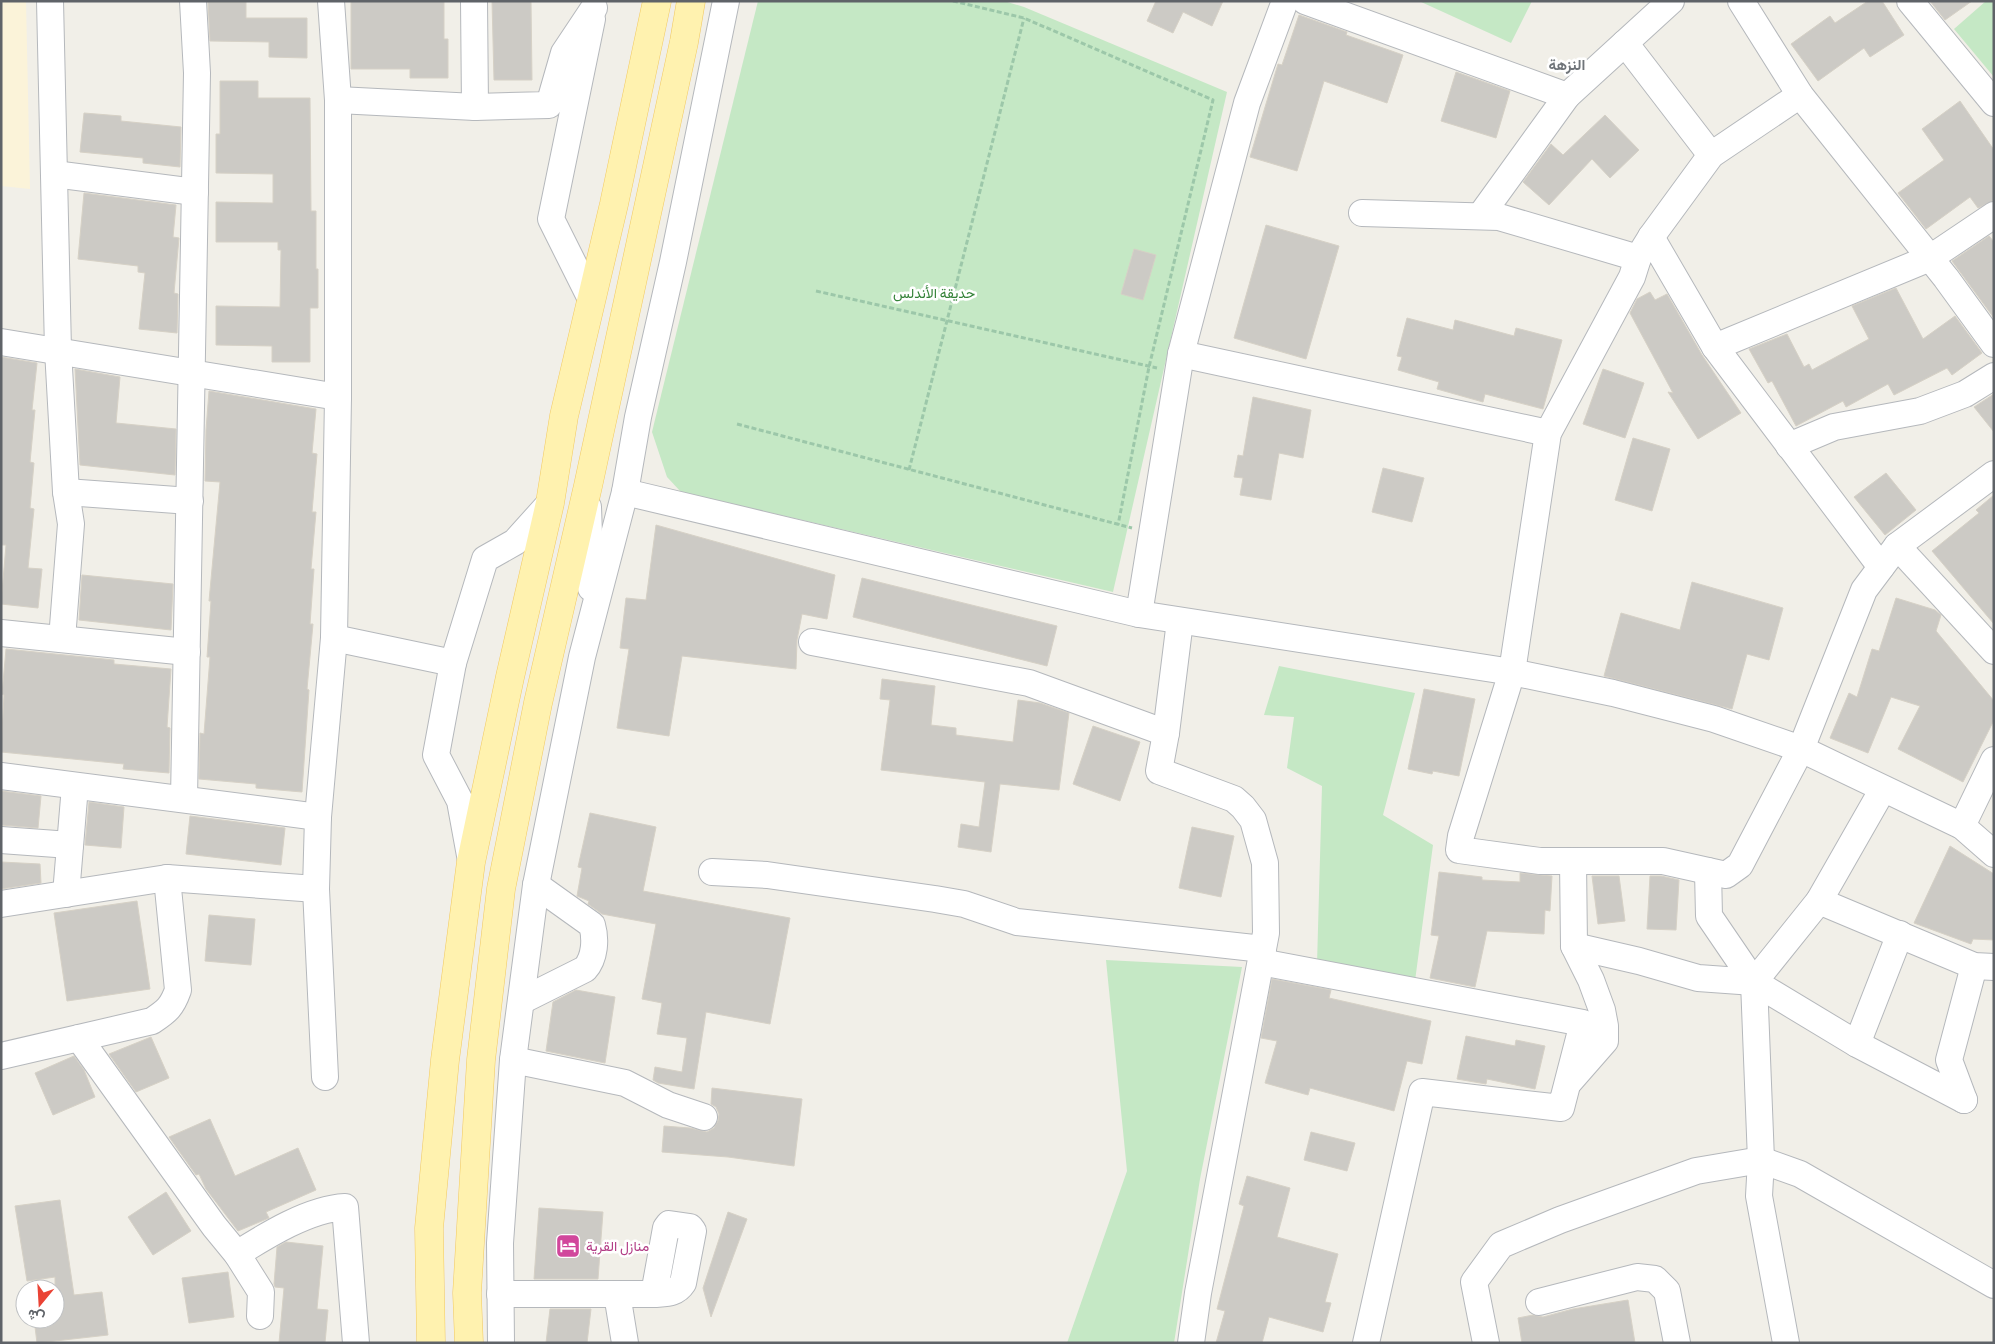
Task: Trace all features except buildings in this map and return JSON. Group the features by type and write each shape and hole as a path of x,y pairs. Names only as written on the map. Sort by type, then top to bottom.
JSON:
{"main road":[{"path":"431,1343 429,1228 445,1060 471,862 510,677 550,503 564,416 592,299 657,1"},
{"path":"469,1343 468,1293 481,1060 501,889 538,703 588,486 684,42 691,1"}],"street":[{"path":"50,1 58,350 66,492 71,524 62,639"},
{"path":"184,799 197,73 193,1"},
{"path":"325,1077 316,889 318,817 334,638 338,396 338,100 331,1"},
{"path":"474,1 475,107"},
{"path":"501,1343 500,1243 514,1060 536,885 582,657 625,492 638,417 673,262 726,1"},
{"path":"1139,614 1179,364 1247,104 1285,1"},
{"path":"1306,1 1567,96"},
{"path":"1481,215 1567,96 1671,1"},
{"path":"1741,1 1800,95 1930,258 1994,344"},
{"path":"1910,1 1994,102"},
{"path":"338,100 475,107 548,106 564,53 595,5"},
{"path":"592,299 551,219 595,5"},
{"path":"1626,43 1711,155"},
{"path":"1800,95 1711,155 1644,248 1632,277 1548,433 1512,672 1461,836 1459,850 1540,861 1663,861 1726,875 1740,865 1801,749 1864,590 1897,546 1994,474"},
{"path":"54,174 195,192"},
{"path":"1362,213 1499,217 1644,248 1715,347 1881,567"},
{"path":"1715,347 1930,258 1994,214"},
{"path":"1,342 338,396"},
{"path":"1179,364 1548,433"},
{"path":"1789,446 1834,427 1920,411 1965,394 1994,376"},
{"path":"588,486 592,619"},
{"path":"66,492 190,501"},
{"path":"625,492 1139,614 1512,672 1613,693 1714,719 1801,749 1962,826 1994,854"},
{"path":"471,862 460,800 436,755 453,664 485,559 515,542 550,503"},
{"path":"1897,546 1994,651"},
{"path":"1180,621 1166,733 1159,771 1234,799 1253,820 1265,863 1266,932 1198,1293 1191,1343"},
{"path":"1,634 187,652"},
{"path":"334,638 453,664"},
{"path":"812,642 1029,683 1166,733"},
{"path":"1962,826 1994,760"},
{"path":"1,776 318,817"},
{"path":"66,894 75,786"},
{"path":"1786,1343 1759,1196 1762,1160 1754,982 1819,901 1883,789"},
{"path":"1,840 70,845"},
{"path":"1567,1084 1606,1041 1606,1026 1602,1010 1591,980 1574,946 1574,861"},
{"path":"1708,871 1709,916 1754,982 1856,1044 1964,1100 1949,1060 1984,966 1819,901"},
{"path":"712,872 767,875 964,904 1025,923 1262,956 1583,1023 1561,1108 1422,1092 1366,1343"},
{"path":"1,904 167,878 316,889"},
{"path":"1,1056 152,1021 166,1012 174,1002 178,990 167,878"},
{"path":"522,1001 585,969 591,962 594,933 592,925 536,885"},
{"path":"1856,1044 1900,934"},
{"path":"1574,946 1639,961 1698,978 1754,982"},
{"path":"79,1038 214,1226 237,1254 261,1292 260,1316"},
{"path":"514,1060 625,1083 668,1105 704,1117"},
{"path":"1486,1343 1474,1282 1501,1245 1560,1220 1696,1170 1762,1160 1800,1174 1994,1284"},
{"path":"237,1254 274,1231 331,1208 344,1207 356,1343"},
{"path":"1539,1302 1637,1276 1655,1279 1667,1292 1677,1343"},
{"path":"500,1294 654,1294"},
{"path":"617,1294 625,1343"}],"path":[{"path":"953,1 1024,18 1213,100 1149,367 1118,525"},
{"path":"909,470 1024,18"},
{"path":"816,291 1149,367 1179,364"},
{"path":"737,424 1118,525 1152,532"}],"green space":[{"name":"حديقة الأندلس","path":"758,1 1004,1 1024,7 1227,92 1113,592 681,492 667,477 652,432"},
{"path":"1419,1 1532,1 1511,43"},
{"path":"1986,1 1994,1 1994,77 1954,29"},
{"path":"1279,666 1415,693 1383,815 1433,845 1415,981 1317,964 1322,786 1287,768 1294,717 1264,715"},
{"path":"1106,960 1242,967 1200,1179 1174,1343 1067,1343 1127,1171"}],"sand":[{"path":"1,1 26,1 30,189 1,186"}],"place":[{"name":"منازل القرية","path":"568,1246"}],"district":[{"name":"النزهة","path":"1567,65"}]}
